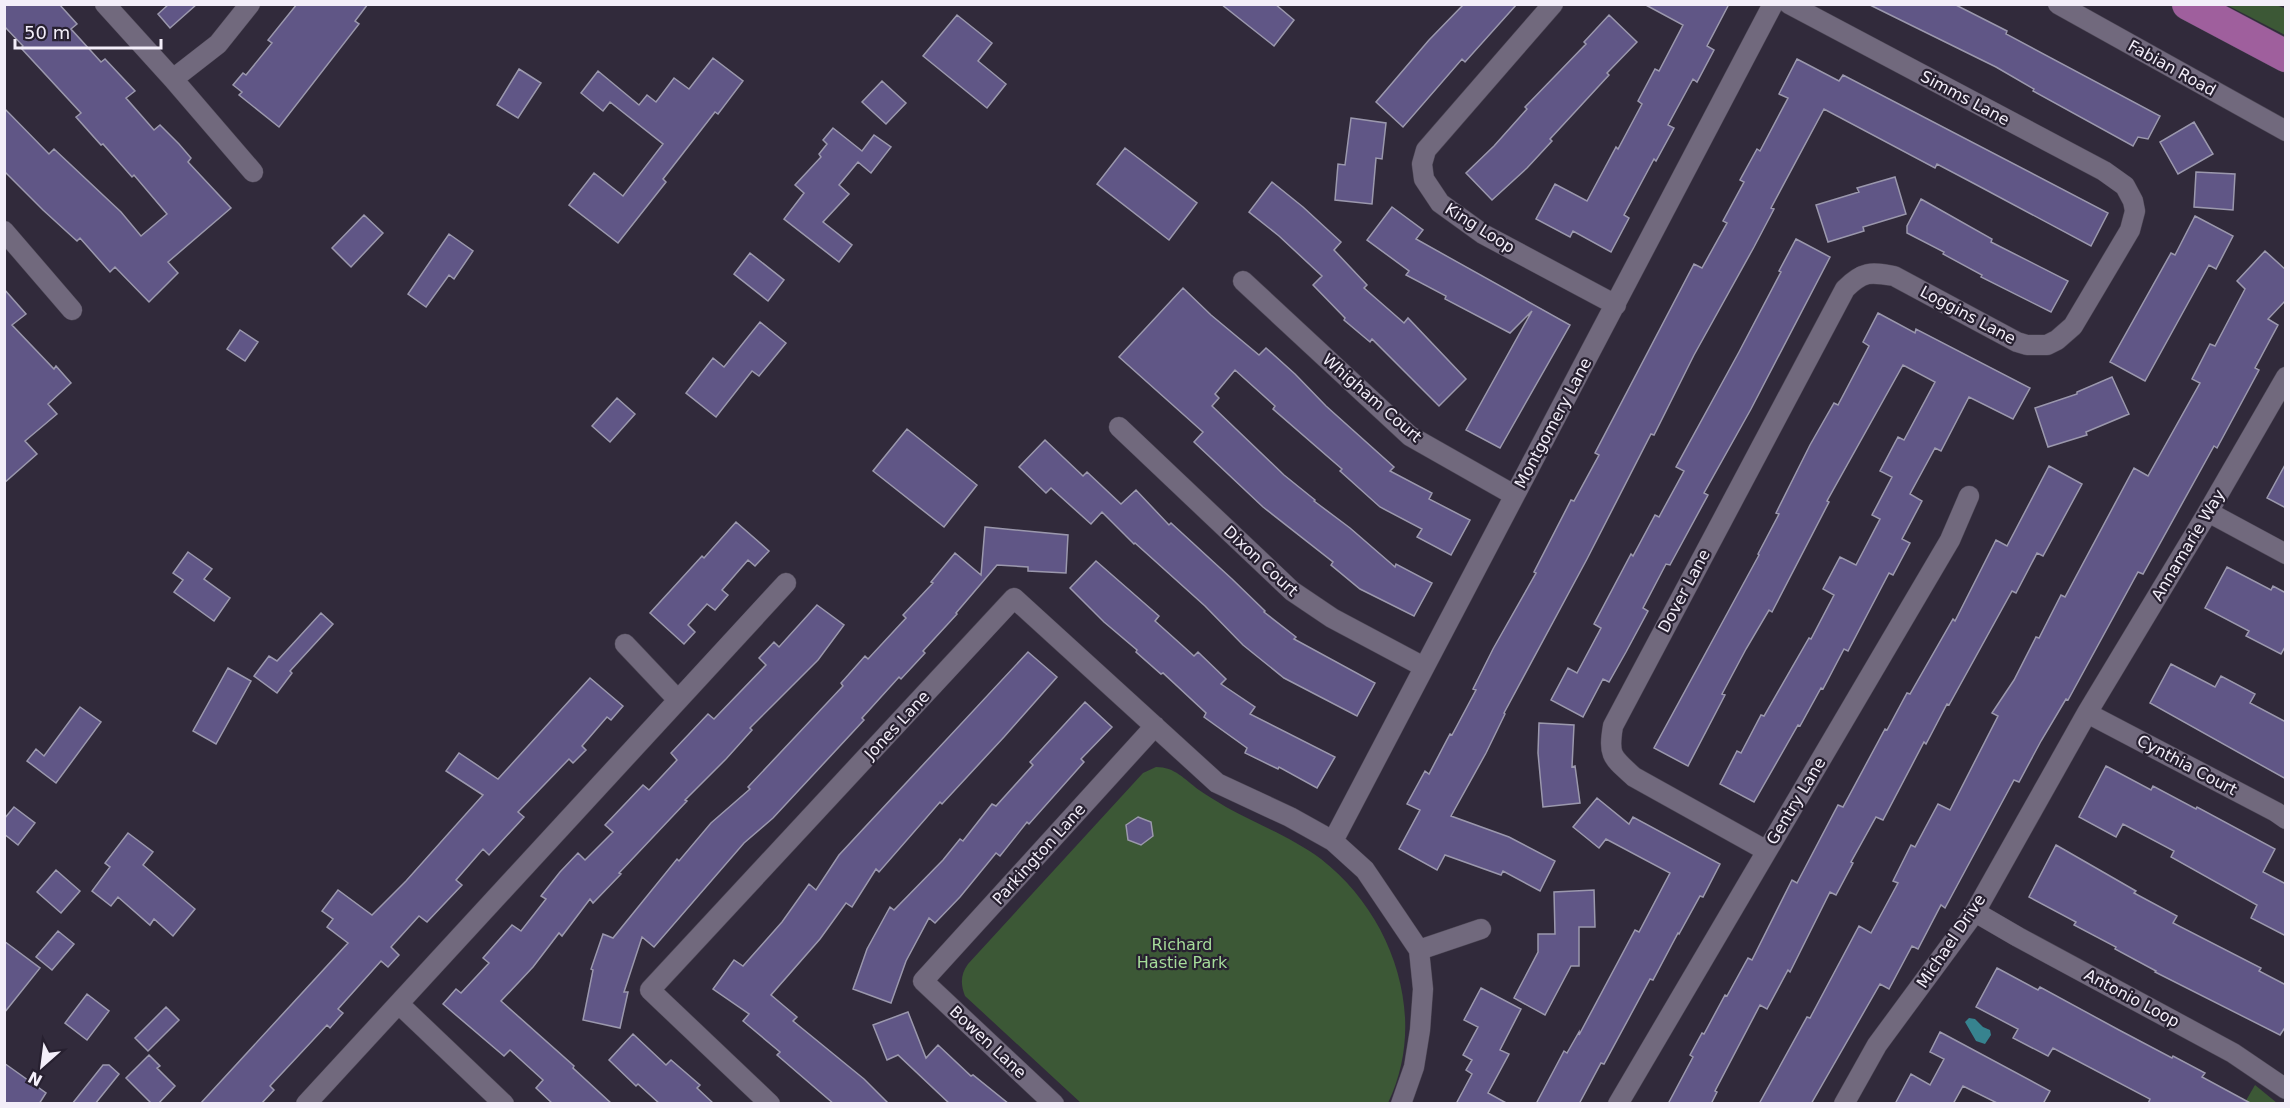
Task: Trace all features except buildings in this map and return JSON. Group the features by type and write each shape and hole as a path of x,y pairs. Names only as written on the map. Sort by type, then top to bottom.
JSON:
{"main road":[{"path":"2188,4 2286,56"}],"street":[{"path":"105,4 174,79 253,172"},
{"path":"174,79 218,44 250,4"},
{"name":"King Loop","path":"1553,4 1426,150 1422,164 1424,179 1440,203 1483,234 1616,305"},
{"name":"Montgomery Lane","path":"1333,841 1773,4"},
{"name":"Simms Lane","path":"1789,4 2104,171 2125,186 2133,201"},
{"name":"Fabian Road","path":"2058,4 2286,131"},
{"name":"Loggins Lane","path":"1862,275 1873,272 1894,276 2017,342 2027,345 2047,345 2057,340 2073,326 2102,278 2130,230 2134,211 2133,201"},
{"path":"4,231 72,310"},
{"name":"Dover Lane","path":"1767,851 1634,777 1615,760 1610,746 1613,726 1845,289 1856,277 1862,275"},
{"name":"Whigham Court","path":"1243,281 1410,436 1514,495"},
{"name":"Annamarie Way","path":"2088,712 2286,377"},
{"name":"Dixon Court","path":"1119,427 1292,591 1332,618 1424,667"},
{"name":"Gentry Lane","path":"1618,1104 1950,540 1969,496"},
{"path":"2208,512 2286,554"},
{"path":"306,1104 786,583"},
{"name":"Jones Lane","path":"770,1104 650,990 1014,598 1155,726"},
{"path":"625,644 678,700"},
{"name":"Cynthia Court","path":"2088,712 2286,819"},
{"name":"Michael Drive","path":"1844,1104 1877,1045 1975,912 2088,712"},
{"path":"1155,726 1217,783 1290,817 1333,841 1365,870 1419,950 1423,989 1420,1030 1414,1067 1401,1104"},
{"name":"Parkington Lane","path":"923,981 1155,726"},
{"name":"Antonio Loop","path":"1975,912 2234,1053 2286,1089"},
{"path":"1419,950 1481,929"},
{"name":"Bowen Lane","path":"923,981 1054,1104"},
{"path":"399,1004 504,1104"}],"green space":[{"path":"2227,5 2276,5 2284,8 2285,35"},
{"name":"Richard Hastie Park","path":"1156,767 1174,771 1226,807 1310,851 1346,882 1368,909 1385,938 1397,970 1404,1003 1405,1037 1400,1070 1388,1103 1081,1103 965,996 962,979 968,964 1143,773"},
{"path":"2255,1085 2277,1103 2244,1104"}],"water":[{"path":"1969,1018 1975,1019 1990,1030 1991,1035 1985,1044 1976,1041 1965,1022"}]}
